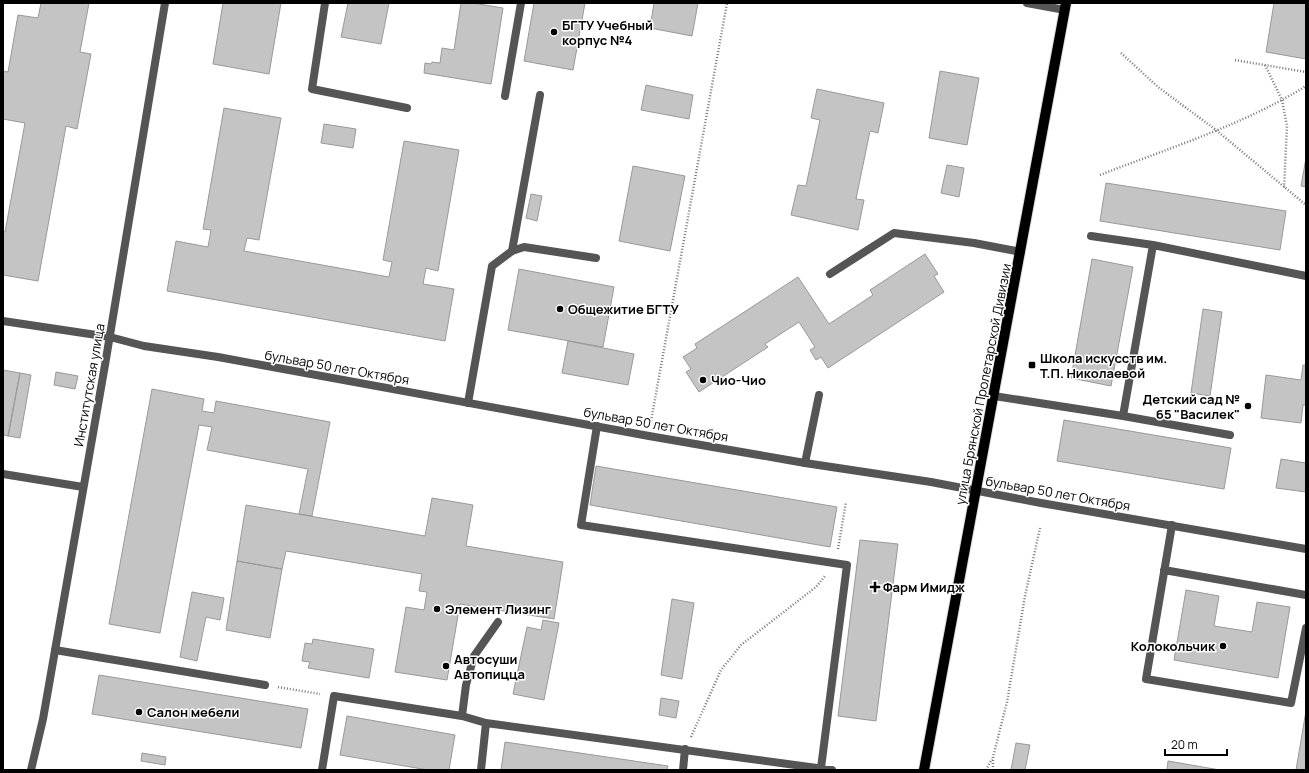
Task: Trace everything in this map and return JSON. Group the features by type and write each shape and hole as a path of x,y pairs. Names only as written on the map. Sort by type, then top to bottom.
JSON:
{"main road":[{"name":"улица Брянской Пролетарской Дивизии","path":"924,770 1021,252 1065,6"}],"street":[{"name":"Институтская улица","path":"31,770 43,719 84,487 165,3"},
{"path":"326,3 312,88 407,108"},
{"path":"505,96 521,3"},
{"path":"1027,3 1065,6"},
{"path":"512,251 540,95"},
{"path":"830,274 894,233 974,242 1021,252"},
{"path":"1091,236 1153,246 1306,276"},
{"path":"1123,416 1153,246"},
{"path":"468,404 492,266 512,251 524,247 596,258"},
{"name":"бульвар 50 лет Октября","path":"3,321 110,337 144,346 218,357 468,404 805,463 931,482 1306,549"},
{"path":"805,463 819,395"},
{"path":"994,396 1123,416 1230,435"},
{"path":"597,426 582,525 847,565 821,768"},
{"path":"3,474 84,487"},
{"path":"1172,525 1146,678 1291,703 1306,628"},
{"path":"1164,570 1306,595"},
{"path":"462,716 466,685 474,656 498,622"},
{"path":"55,650 265,685"},
{"path":"322,770 334,696 462,716 486,723 832,770"},
{"path":"481,770 486,723"},
{"path":"683,770 685,749"}],"path":[{"path":"649,436 727,3"},
{"path":"1122,53 1158,87 1216,130 1306,205"},
{"path":"1235,60 1306,72"},
{"path":"1265,65 1282,100 1286,126 1284,188"},
{"path":"1100,175 1216,130 1282,100 1306,86"},
{"path":"685,749 721,670 741,645 816,586 835,563 846,502"},
{"path":"992,770 993,757 1007,702 1025,596 1040,528"},
{"path":"265,685 334,696"},
{"path":"986,770 993,757"}],"building":[{"path":"41,3 89,3 80,52 91,54 77,129 66,126 38,281 3,275 3,232 5,232 25,123 3,119 3,71 8,72 18,15 38,18"},
{"path":"223,3 281,3 269,74 213,64"},
{"path":"348,3 389,3 381,44 341,37"},
{"path":"461,3 473,3 503,8 491,84 424,73 425,63 440,63 442,48 454,50"},
{"name":"БГТУ Учебный корпус №4","path":"534,3 585,3 573,70 524,61"},
{"path":"654,3 698,3 692,36 650,28"},
{"path":"1274,3 1306,3 1306,59 1266,52"},
{"path":"940,71 979,78 967,145 929,138"},
{"path":"646,85 693,95 689,119 641,110"},
{"path":"817,89 884,103 878,133 870,131 856,199 864,200 858,230 791,215 798,185 806,186 820,120 811,118"},
{"path":"224,108 281,118 259,240 247,238 244,251 389,277 392,262 383,260 404,141 459,150 438,271 426,268 423,284 454,289 445,341 167,291 176,241 208,247 211,230 203,229"},
{"path":"324,124 356,129 353,148 321,143"},
{"path":"1306,158 1306,187 1301,186"},
{"path":"947,165 964,168 959,197 941,193"},
{"path":"633,166 685,176 670,251 619,241"},
{"path":"1106,183 1286,211 1280,250 1100,221"},
{"path":"531,194 542,196 537,221 526,218"},
{"path":"925,254 938,274 934,276 944,292 828,368 821,357 816,360 810,350 815,347 799,322 765,344 768,347 699,392 686,372 691,369 683,357 697,348 695,344 798,277 829,324 873,295 870,290"},
{"path":"1092,259 1133,267 1111,386 1071,378"},
{"path":"519,269 614,287 603,347 508,330"},
{"path":"1203,309 1222,312 1210,396 1191,393"},
{"path":"568,341 634,354 628,385 562,373"},
{"path":"1303,365 1306,365 1306,405 1303,405 1301,423 1261,418 1266,375 1301,380"},
{"path":"3,370 20,373 8,436 3,435"},
{"path":"56,372 78,376 75,389 54,385"},
{"path":"20,373 31,375 20,438 8,436"},
{"path":"152,389 204,399 202,411 214,413 216,401 330,422 312,516 299,514 308,469 207,450 212,427 199,425 160,633 109,624"},
{"path":"1064,420 1231,448 1224,489 1057,461"},
{"path":"1281,459 1306,463 1306,492 1276,488"},
{"path":"596,466 837,507 830,547 590,505"},
{"path":"432,498 473,505 466,546 563,562 554,619 460,604 447,680 395,672 406,607 424,610 427,592 419,591 422,574 286,551 282,569 237,561 246,505 425,536"},
{"path":"860,540 898,544 876,721 838,716"},
{"path":"237,561 282,569 270,638 226,630"},
{"path":"1186,590 1219,596 1214,626 1252,632 1257,602 1290,607 1278,678 1174,660"},
{"path":"192,592 224,598 220,620 206,617 197,661 180,657"},
{"path":"672,599 694,603 682,679 661,675"},
{"path":"543,620 559,623 544,700 513,694 527,627 541,630"},
{"path":"313,639 374,649 369,678 308,668 310,662 302,661 305,643 312,644"},
{"path":"99,675 308,709 301,748 92,714"},
{"path":"661,698 679,701 676,718 659,715"},
{"path":"1306,711 1306,770 1296,770"},
{"path":"347,716 455,735 449,770 428,770 340,755"},
{"path":"505,742 668,766 667,770 501,770"},
{"path":"1016,743 1030,745 1025,770 1011,770"},
{"path":"142,753 166,757 165,765 141,761"},
{"path":"1168,761 1220,770 1167,770"}],"place":[{"name":"БГТУ Учебный корпус №4","path":"554,32"},
{"name":"Общежитие БГТУ","path":"560,309"},
{"name":"Школа искусств им. Т.П. Николаевой","path":"1032,365"},
{"name":"Чио-Чио","path":"703,380"},
{"name":"Детский сад № 65 \"Василек\"","path":"1248,406"},
{"name":"Фарм Имидж","path":"875,587"},
{"name":"Элемент Лизинг","path":"437,609"},
{"name":"Колокольчик","path":"1223,646"},
{"name":"Автосуши Автопицца","path":"446,666"},
{"name":"Салон мебели","path":"139,712"}]}
